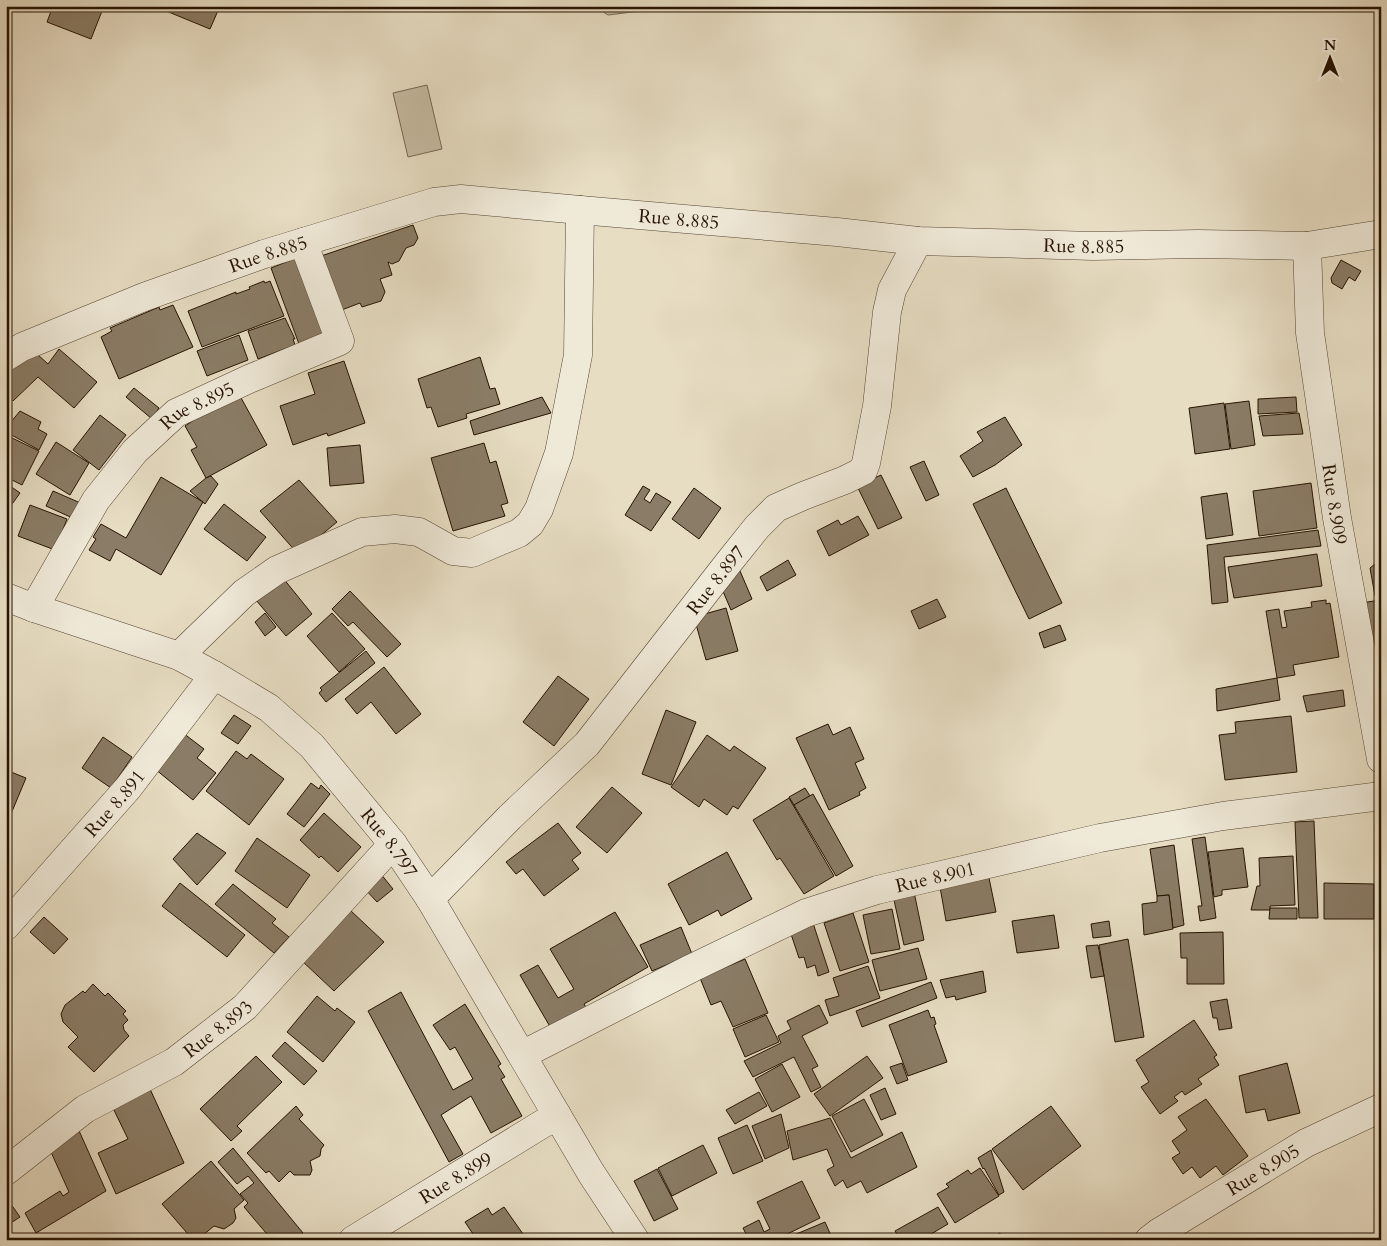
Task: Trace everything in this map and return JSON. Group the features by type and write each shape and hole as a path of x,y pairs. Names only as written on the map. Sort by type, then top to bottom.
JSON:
{"street":[{"name":"Rue 8.885","path":"6,357 22,347 144,297 264,254 434,202 461,199 837,232 918,241 1093,246 1198,244 1307,246 1381,234"},
{"path":"180,656 244,593 277,570 362,532 395,529 419,532 453,550 472,553 519,533 530,524 539,509 559,453 578,356 580,210"},
{"name":"Rue 8.897","path":"430,899 510,817 587,744 757,527 776,508 863,471 877,406 892,290 918,241"},
{"name":"Rue 8.895","path":"34,608 96,500 135,451 176,413 249,379 340,341 303,242"},
{"name":"Rue 8.909","path":"1307,246 1310,333 1314,362 1337,518 1381,759"},
{"name":"Rue 8.797","path":"6,597 180,656 269,708 312,746 393,844 430,899 591,1173 635,1240"},
{"name":"Rue 8.891","path":"6,926 128,788 214,675"},
{"name":"Rue 8.901","path":"522,1056 692,968 806,912 877,890 1100,838 1223,816 1381,796"},
{"name":"Rue 8.893","path":"6,1171 85,1109 174,1062 245,1007 393,844"},
{"name":"Rue 8.905","path":"1149,1240 1306,1143 1381,1108"},
{"name":"Rue 8.899","path":"353,1240 557,1114"}],"shaded area":[{"path":"594,6 660,6 656,9 608,15"},
{"path":"427,85 442,149 408,157 393,93"}],"building":[{"path":"53,6 104,6 91,39 47,22"},
{"path":"154,6 220,6 210,29"},
{"path":"413,225 418,238 414,245 406,248 399,261 392,264 388,262 392,275 380,279 385,292 381,301 362,307 360,303 339,311 321,256"},
{"path":"299,257 326,333 299,344 271,268"},
{"path":"1341,260 1361,271 1355,281 1349,277 1342,289 1332,283 1331,278"},
{"path":"264,281 265,283 270,281 284,316 202,347 188,311 236,292 236,294 250,289 249,287"},
{"path":"173,305 193,347 119,379 101,337 112,331 110,328 159,307 160,310"},
{"path":"285,318 295,339 293,339 295,345 258,359 248,331"},
{"path":"239,335 248,360 207,376 197,351"},
{"path":"59,349 97,382 74,408 38,377 13,401 6,395 6,370 37,354 48,364"},
{"path":"480,357 490,389 495,388 500,404 466,414 467,418 438,427 431,407 427,408 418,379"},
{"path":"344,361 365,423 328,436 327,433 293,445 280,406 315,394 308,373"},
{"path":"134,388 159,408 152,419 126,397"},
{"path":"240,396 267,445 206,478 191,450 197,447 185,426 216,405"},
{"path":"542,397 551,413 474,435 470,421"},
{"path":"1296,397 1297,412 1258,414 1258,399"},
{"path":"1249,401 1255,445 1231,449 1225,404"},
{"path":"1224,403 1230,449 1195,454 1189,408"},
{"path":"20,411 41,422 38,429 47,434 39,450 6,432 6,428"},
{"path":"1299,413 1303,434 1263,436 1259,416"},
{"path":"100,415 126,435 99,470 73,450"},
{"path":"1005,417 1022,445 995,465 973,477 960,456 983,441 977,432"},
{"path":"6,435 39,451 22,485 6,477"},
{"path":"56,442 89,463 70,495 36,474"},
{"path":"484,443 490,463 496,461 508,503 501,505 505,516 453,531 431,458"},
{"path":"360,445 364,483 330,486 327,448"},
{"path":"924,461 939,495 926,501 910,467"},
{"path":"881,475 902,518 878,529 857,486"},
{"path":"211,476 218,484 205,504 190,491"},
{"path":"161,477 203,502 161,575 116,549 110,561 89,550 96,539 93,537 101,524 126,538"},
{"path":"299,480 337,522 298,554 260,511"},
{"path":"6,483 20,493 10,507 6,506"},
{"path":"1311,483 1317,528 1259,536 1253,491"},
{"path":"643,486 650,490 644,499 650,503 656,493 671,502 651,531 625,515"},
{"path":"694,488 721,508 699,539 672,519"},
{"path":"1006,488 1062,603 1029,619 973,504"},
{"path":"53,491 85,505 77,520 46,506"},
{"path":"1227,493 1233,535 1206,539 1201,497"},
{"path":"224,504 266,537 247,561 204,529"},
{"path":"30,505 67,519 55,550 18,536"},
{"path":"858,516 869,535 829,556 817,531 838,520 841,525"},
{"path":"1318,530 1321,546 1224,557 1228,602 1212,604 1207,545"},
{"path":"1317,554 1322,586 1234,598 1228,567"},
{"path":"788,560 796,575 767,591 760,577"},
{"path":"1381,563 1381,597 1375,596 1370,568 1375,564"},
{"path":"740,571 752,599 731,610 719,582"},
{"path":"283,578 312,614 286,636 256,600"},
{"path":"350,591 401,644 387,657 353,622 348,626 332,609"},
{"path":"937,599 946,617 919,629 911,611"},
{"path":"1326,600 1326,604 1330,603 1339,657 1293,665 1295,675 1277,678 1266,611 1279,609 1282,628 1287,627 1284,611 1312,607 1311,602"},
{"path":"1381,600 1381,629 1377,630 1379,642 1369,644 1360,603"},
{"path":"726,608 738,651 706,660 694,617"},
{"path":"265,613 276,627 265,636 255,622"},
{"path":"332,613 365,649 339,672 307,636"},
{"path":"1060,625 1066,640 1044,648 1039,633"},
{"path":"366,651 375,663 326,702 319,693 322,690 320,688"},
{"path":"384,667 421,714 396,734 371,702 357,714 345,699"},
{"path":"558,676 589,699 554,746 523,722"},
{"path":"1277,678 1280,700 1217,711 1216,689"},
{"path":"1343,690 1345,706 1307,712 1303,696"},
{"path":"666,710 696,722 671,785 642,774"},
{"path":"234,715 251,726 238,744 221,733"},
{"path":"1291,716 1297,772 1225,780 1219,735 1236,733 1235,722"},
{"path":"828,724 833,735 850,727 864,759 855,763 866,788 859,792 860,795 829,810 796,738"},
{"path":"183,733 204,749 197,758 216,773 193,800 155,769"},
{"path":"707,735 730,751 734,746 766,768 738,809 733,806 727,815 704,799 699,807 671,787"},
{"path":"103,737 132,757 111,788 82,768"},
{"path":"236,751 247,759 251,754 284,779 249,825 206,791"},
{"path":"6,770 26,778 8,821 6,821"},
{"path":"311,783 319,789 321,785 330,794 304,827 287,814"},
{"path":"612,787 642,813 607,853 576,827"},
{"path":"805,788 810,796 794,805 789,797"},
{"path":"813,794 853,866 836,876 794,805"},
{"path":"789,798 834,876 804,894 780,858 777,860 753,820"},
{"path":"324,813 361,847 338,872 321,856 319,858 300,840"},
{"path":"1314,821 1318,918 1299,918 1295,822"},
{"path":"558,823 581,853 572,860 579,869 544,896 523,869 516,874 506,862"},
{"path":"197,833 226,853 197,885 173,859"},
{"path":"1205,837 1216,918 1200,921 1198,906 1202,906 1192,839"},
{"path":"257,838 310,875 287,908 235,871"},
{"path":"1174,845 1184,925 1173,928 1169,895 1157,896 1150,849"},
{"path":"1243,848 1248,887 1222,890 1222,895 1214,897 1208,852"},
{"path":"727,852 752,899 721,916 718,910 689,925 668,884"},
{"path":"1293,856 1295,905 1270,906 1270,910 1251,910 1257,886 1260,886 1259,858"},
{"path":"380,873 393,889 377,902 364,888"},
{"path":"989,878 996,912 946,921 940,887"},
{"path":"180,883 245,935 227,957 162,906"},
{"path":"1324,883 1374,884 1374,919 1324,919"},
{"path":"233,884 276,919 272,923 289,937 274,953 215,904"},
{"path":"913,887 924,940 904,945 892,891"},
{"path":"1169,895 1173,929 1144,935 1142,904 1157,902 1157,896"},
{"path":"1270,908 1297,908 1297,919 1269,919"},
{"path":"892,909 900,949 871,954 863,915"},
{"path":"350,910 384,942 334,991 301,960"},
{"path":"615,912 648,967 584,1004 587,1009 552,1030 520,975 538,965 558,998 574,989 550,949"},
{"path":"853,913 869,962 840,971 824,923"},
{"path":"1054,915 1059,948 1017,953 1012,921"},
{"path":"44,917 68,939 54,954 30,932"},
{"path":"1109,921 1111,936 1093,938 1091,924"},
{"path":"813,923 829,972 818,976 815,965 807,968 804,957 799,958 790,931"},
{"path":"681,927 692,954 652,971 640,945"},
{"path":"1223,932 1224,984 1187,984 1187,958 1181,958 1180,933"},
{"path":"1128,939 1144,1037 1115,1042 1099,945"},
{"path":"1098,945 1104,976 1091,978 1086,946"},
{"path":"918,948 927,979 880,991 872,960"},
{"path":"745,959 768,1013 733,1027 721,1001 711,1005 700,978"},
{"path":"868,966 880,998 830,1016 825,1000 839,996 833,978"},
{"path":"983,971 986,992 956,1000 955,996 946,998 940,980"},
{"path":"931,982 937,998 862,1027 856,1011"},
{"path":"93,984 105,996 108,993 126,1011 123,1014 128,1020 123,1025 124,1030 129,1036 94,1072 68,1047 78,1037 63,1022 61,1014 65,1005 83,991 85,993"},
{"path":"401,992 453,1090 473,1079 455,1047 450,1050 433,1025 465,1004 501,1064 498,1066 505,1077 501,1079 522,1116 491,1133 471,1096 441,1115 463,1154 449,1162 368,1011"},
{"path":"317,996 335,1011 337,1008 355,1022 323,1062 287,1032"},
{"path":"1227,999 1232,1028 1219,1030 1217,1018 1213,1018 1210,1002"},
{"path":"819,1005 828,1023 802,1036 818,1066 812,1069 821,1087 811,1092 794,1057 753,1077 744,1061 781,1043 778,1036 791,1029 787,1021"},
{"path":"928,1010 931,1018 934,1017 936,1024 934,1025 947,1062 908,1076 889,1025"},
{"path":"766,1015 779,1042 745,1057 733,1029"},
{"path":"1194,1020 1217,1055 1214,1057 1219,1065 1198,1079 1202,1084 1185,1095 1182,1091 1174,1097 1178,1101 1160,1114 1141,1087 1149,1082 1136,1060"},
{"path":"285,1042 317,1071 304,1085 272,1056"},
{"path":"256,1056 282,1082 237,1126 242,1131 231,1141 200,1109"},
{"path":"867,1056 883,1078 830,1116 814,1094"},
{"path":"902,1063 908,1080 897,1084 890,1067"},
{"path":"1287,1063 1300,1113 1268,1121 1265,1109 1246,1113 1239,1076"},
{"path":"782,1064 800,1097 772,1112 755,1079"},
{"path":"885,1088 896,1114 881,1120 870,1095"},
{"path":"150,1089 184,1163 116,1194 98,1153 128,1139 112,1106"},
{"path":"759,1092 767,1106 735,1124 726,1110"},
{"path":"864,1099 883,1135 851,1152 832,1116"},
{"path":"1206,1099 1248,1156 1223,1175 1216,1166 1200,1178 1192,1167 1183,1174 1172,1158 1180,1153 1172,1141 1187,1130 1178,1117"},
{"path":"296,1106 303,1115 299,1119 324,1145 320,1156 310,1161 312,1170 310,1175 294,1175 290,1171 279,1182 269,1171 266,1173 247,1153"},
{"path":"1051,1106 1081,1146 1023,1190 992,1149"},
{"path":"781,1114 789,1148 765,1159 752,1126"},
{"path":"830,1118 851,1158 902,1132 917,1167 867,1193 861,1181 847,1188 843,1180 835,1186 827,1170 834,1166 827,1149 793,1160 787,1131"},
{"path":"76,1124 106,1191 36,1233 25,1213 60,1191 63,1196 69,1192 46,1141"},
{"path":"747,1125 763,1161 733,1174 718,1138"},
{"path":"703,1145 717,1173 672,1196 658,1168"},
{"path":"233,1148 303,1233 296,1240 272,1240 244,1207 248,1203 240,1194 254,1183 248,1176 237,1184 218,1162"},
{"path":"991,1150 1004,1192 999,1195 978,1158"},
{"path":"211,1161 244,1200 234,1209 236,1218 233,1223 224,1229 214,1226 197,1240 193,1240 162,1204"},
{"path":"980,1168 999,1196 955,1223 937,1194 949,1187 946,1184 968,1170 971,1174"},
{"path":"657,1169 678,1209 654,1221 634,1181"},
{"path":"802,1181 820,1218 775,1240 749,1240 743,1228 759,1220 764,1232 770,1229 757,1202"},
{"path":"6,1197 20,1217 6,1226"},
{"path":"504,1207 523,1234 514,1240 477,1240 465,1222 488,1208 492,1215"},
{"path":"938,1207 948,1224 921,1240 900,1240 895,1231"},
{"path":"825,1222 833,1240 782,1240"},
{"path":"1000,1233 1003,1240 976,1240 988,1234 990,1239"}]}
